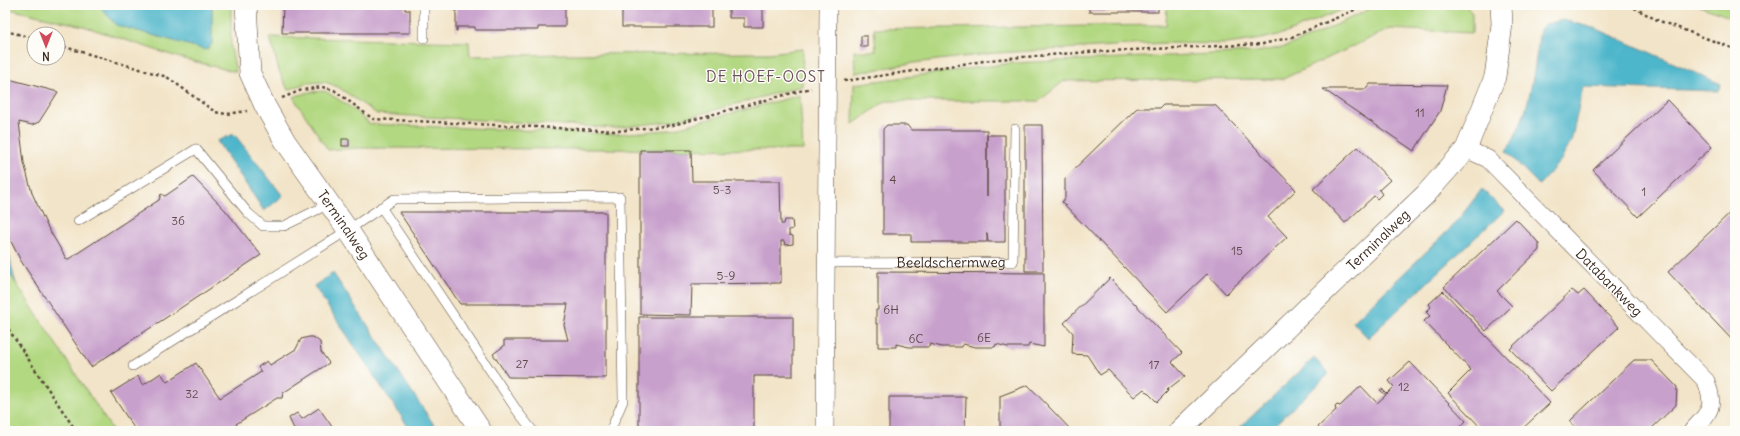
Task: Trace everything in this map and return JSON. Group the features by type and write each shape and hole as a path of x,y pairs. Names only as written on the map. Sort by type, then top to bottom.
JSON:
{"street":[{"name":"Terminalweg","path":"246,5 250,73 265,106 285,141 348,230 481,431"},
{"path":"825,431 828,5"},
{"name":"Terminalweg","path":"1179,431 1425,195 1466,149 1495,77 1502,24 1501,5"},
{"name":"Databankweg","path":"1466,149 1488,158 1706,381 1712,396 1707,416 1692,431"}],"lane":[{"path":"424,5 424,38"},
{"name":"Beeldschermweg","path":"826,263 1013,262 1015,128"},
{"path":"78,221 196,149 248,213 263,226 284,226 329,204"},
{"path":"133,366 348,230 394,199 620,197 623,401 611,429 607,431"},
{"path":"381,208 518,412 533,431"}],"path":[{"path":"1629,5 1657,20 1735,49"},
{"path":"5,31 26,36"},
{"path":"66,47 167,77 215,112 227,114 241,113 265,106"},
{"path":"5,324 76,431"}],"green space":[{"path":"5,5 99,5 116,25 212,44 212,5 231,5 231,47 236,72 177,57 83,26 5,8"},
{"path":"1167,5 1353,5 1286,33 1261,39 1227,44 1164,43 996,53 913,63 855,73 854,51 876,51 874,29 1166,25"},
{"path":"1378,5 1465,5 1472,13 1472,33 1390,29 1283,79 1064,81 1039,101 886,101 853,124 854,84 1012,63 1256,52 1285,47"},
{"path":"1697,5 1735,5 1735,19"},
{"path":"270,37 469,42 470,56 769,53 803,49 802,86 674,121 615,128 377,114 338,87 325,82 306,83 288,90 279,71"},
{"path":"325,91 349,106 370,124 616,134 668,130 800,95 803,150 358,148 328,150 293,97 309,92"},
{"path":"5,266 16,283 113,431 5,431"}],"water":[{"path":"99,5 212,5 212,44 206,50 116,25"},
{"path":"1563,20 1597,29 1721,84 1718,91 1583,87 1571,142 1561,160 1539,185 1506,151 1521,123 1526,107 1533,76 1540,29 1545,24"},
{"path":"234,134 283,196 264,211 217,141"},
{"path":"1482,189 1504,211 1368,338 1353,322 1454,225"},
{"path":"5,242 9,252 16,283 5,266"},
{"path":"333,273 438,431 411,431 314,286"},
{"path":"1314,358 1329,374 1268,431 1236,431"}],"building":[{"path":"283,5 405,5 405,10 410,10 410,33 282,33"},
{"path":"456,5 565,5 565,27 538,27 538,30 475,30 475,27 457,27 456,31"},
{"path":"622,5 712,5 712,27 622,27"},
{"path":"729,5 763,5 763,27 744,27 744,18 729,18"},
{"path":"1089,5 1158,5 1158,12 1089,12"},
{"path":"861,36 867,36 867,47 861,47"},
{"path":"5,78 58,92 39,122 32,125 19,122 24,163 32,193 47,226 67,260 159,200 161,194 165,196 193,177 226,211 261,255 91,367 21,261 5,230"},
{"path":"1370,84 1447,85 1440,111 1414,151 1323,89 1366,89"},
{"path":"1667,100 1712,147 1638,217 1593,170"},
{"path":"1163,105 1215,105 1296,190 1268,217 1287,237 1226,294 1207,274 1167,312 1062,202 1065,198 1065,178 1137,108 1160,108"},
{"path":"887,125 907,125 911,130 987,130 987,135 1005,135 1005,242 988,242 987,233 987,242 911,242 911,234 883,234 883,129"},
{"path":"1025,125 1042,125 1043,271 1025,271"},
{"path":"342,139 349,139 349,146 342,146"},
{"path":"1358,147 1390,180 1379,190 1382,194 1377,199 1374,196 1345,223 1313,189"},
{"path":"640,150 691,150 692,181 780,181 781,224 784,224 785,220 792,220 793,229 789,230 789,235 793,236 793,244 785,245 784,241 781,241 781,283 692,284 691,315 640,314"},
{"path":"1735,208 1735,343 1668,272"},
{"path":"399,212 606,212 606,378 508,377 493,354 504,346 504,340 568,340 564,325 568,304 460,304"},
{"path":"1516,219 1539,244 1539,250 1497,291 1512,306 1486,331 1444,287"},
{"path":"878,272 1044,273 1044,347 1029,344 1028,347 1008,347 996,344 995,347 975,347 963,344 962,347 942,347 930,344 929,347 909,347 896,344 896,347 878,347 878,324 876,324 876,310 878,310"},
{"path":"1110,278 1182,353 1172,362 1185,376 1167,390 1168,391 1157,402 1144,389 1134,397 1108,370 1100,375 1087,355 1072,354 1073,333 1064,323"},
{"path":"1572,290 1578,295 1584,290 1619,327 1551,391 1510,349"},
{"path":"1443,291 1550,403 1520,431 1484,431 1448,393 1471,370 1424,321 1430,316 1426,312 1431,307 1429,304"},
{"path":"639,317 793,317 793,376 754,376 754,431 639,431"},
{"path":"313,337 320,342 321,352 329,363 283,393 282,398 277,398 236,424 239,429 236,431 136,431 111,393 138,376 143,385 161,373 167,382 196,363 220,398 261,372 258,367 267,361 270,365 296,349 301,339"},
{"path":"1634,360 1651,360 1677,387 1676,405 1649,431 1579,431 1570,421"},
{"path":"1410,362 1466,421 1461,426 1465,431 1315,430 1336,410 1335,407 1337,405 1340,406 1361,386 1377,403 1386,395 1380,390 1382,389 1387,394 1394,387 1389,381"},
{"path":"1028,385 1072,431 1000,431 1000,396"},
{"path":"889,397 966,397 965,431 889,431"},
{"path":"319,408 335,431 295,431 289,418 297,413 302,419"}],"district":[{"name":"DE HOEF-OOST","path":"766,76"}]}
